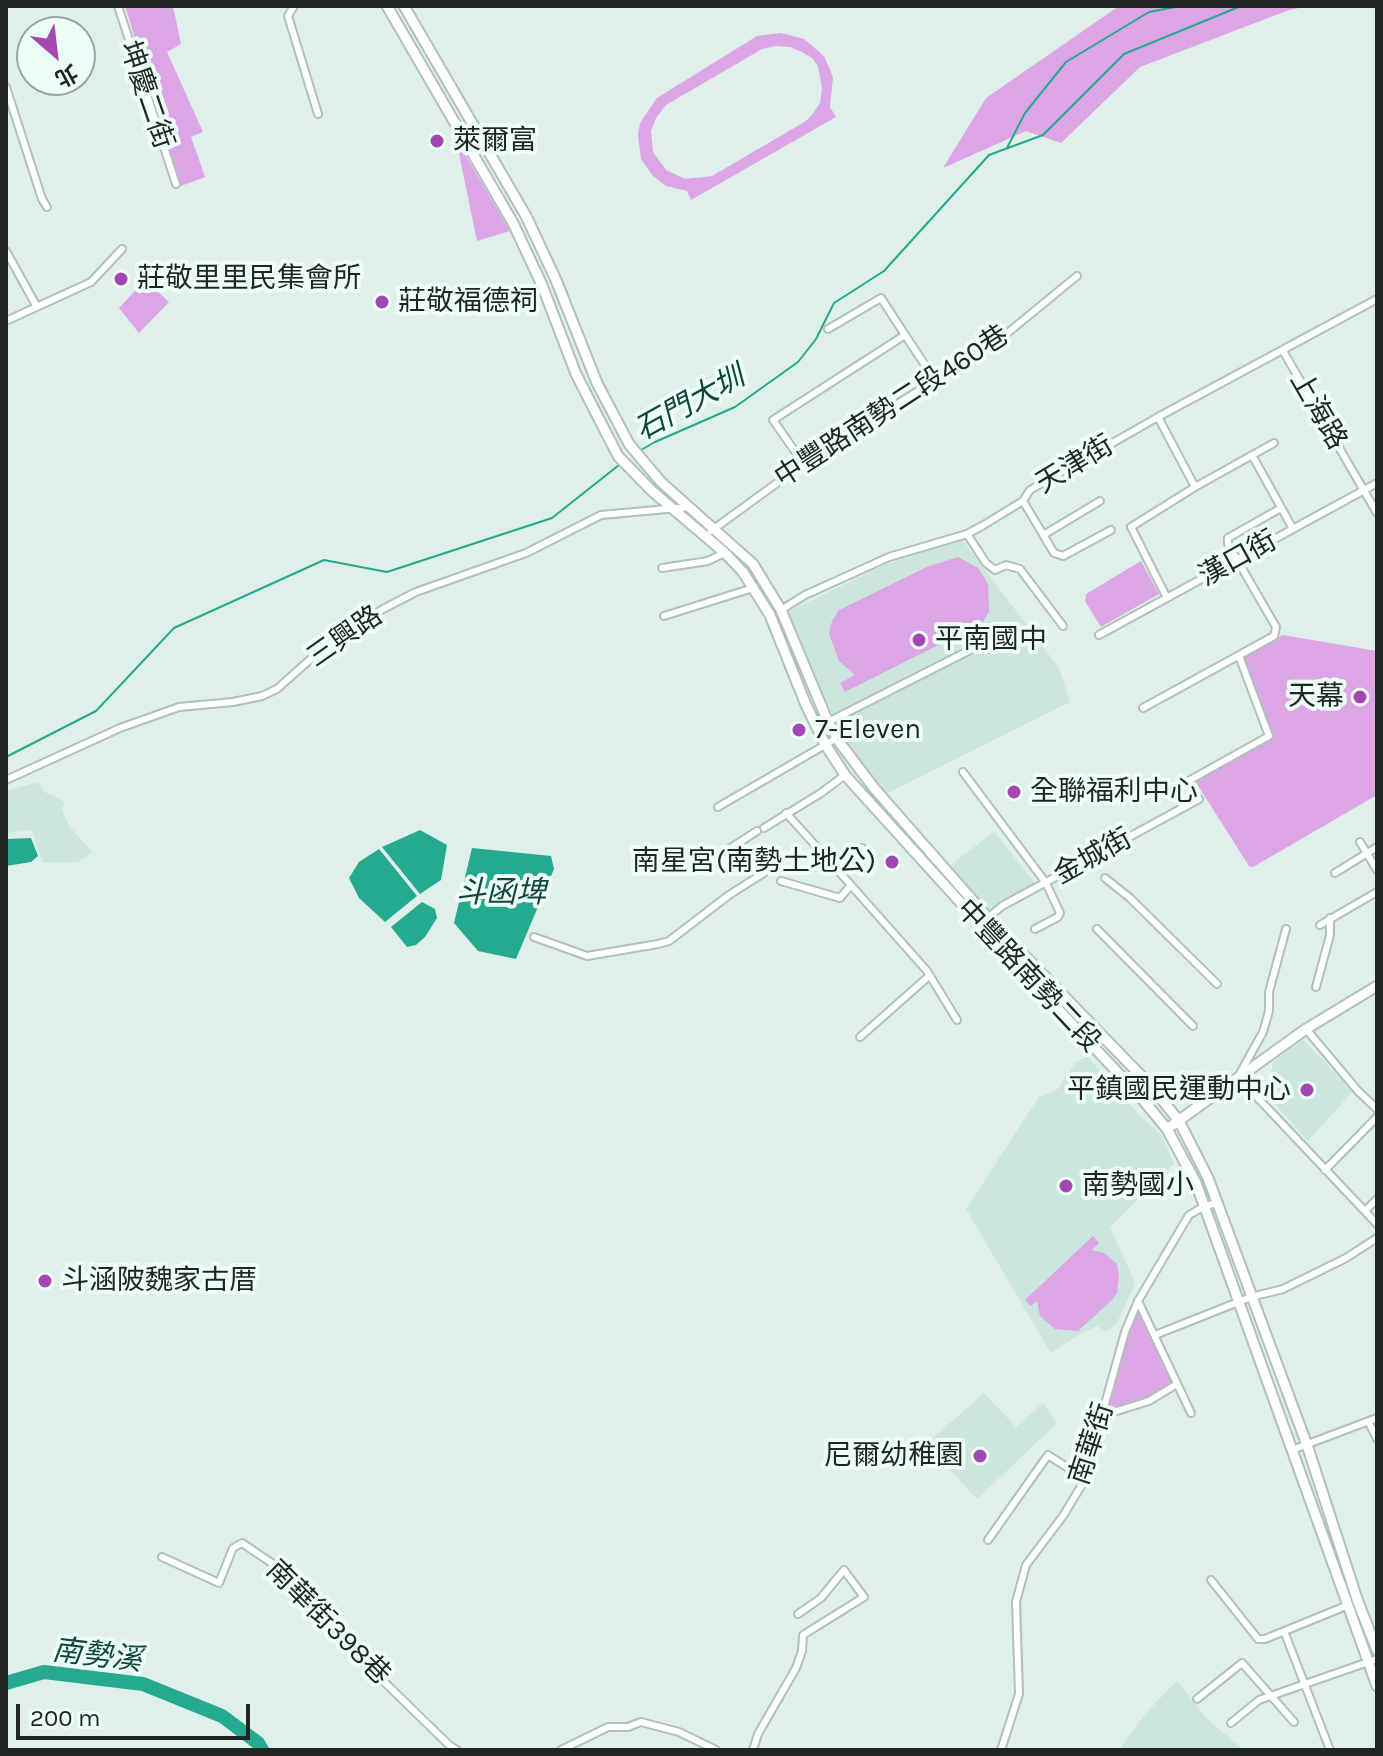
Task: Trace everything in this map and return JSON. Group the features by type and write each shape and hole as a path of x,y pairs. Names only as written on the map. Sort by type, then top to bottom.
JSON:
{"main road":[{"name":"中豐路南勢二段","path":"387,6 513,223 590,403 618,456 725,553 753,588 770,615 825,744 845,775 1167,1129 1205,1206 1346,1606 1373,1661 1377,1686"},
{"name":"中豐路南勢二段","path":"404,6 526,216 556,280 597,383 629,444 661,482 753,564 781,610 828,722 874,788 988,918 1151,1086 1179,1121 1208,1178 1307,1445 1358,1602 1377,1650"},
{"path":"1167,1129 1306,1029 1377,986"}],"street":[{"name":"坤慶二街","path":"118,6 176,184"},
{"path":"294,6 288,16 318,114"},
{"path":"6,87 47,207"},
{"path":"6,321 91,282 122,249"},
{"path":"6,251 37,307"},
{"name":"中豐路南勢二段460巷","path":"706,537 803,463 999,340 1077,276"},
{"path":"828,329 881,298 935,380"},
{"name":"天津街","path":"770,615 805,595 889,557 967,534 1023,501 1030,490 1377,299"},
{"path":"803,463 773,420 905,335"},
{"name":"上海路","path":"1283,351 1377,513"},
{"path":"1158,417 1195,487"},
{"path":"1167,598 1131,527 1274,443"},
{"path":"1252,455 1293,529"},
{"name":"漢口街","path":"1099,635 1377,483"},
{"path":"1023,501 1054,553 1063,556 1111,530"},
{"path":"1045,534 1100,501"},
{"name":"三興路","path":"6,780 120,728 179,707 262,696 277,689 324,647 383,609 416,592 526,553 601,515 690,507"},
{"path":"1143,708 1274,636 1276,627 1228,544 1228,538 1281,508"},
{"path":"967,534 986,563 995,570 1006,565 1020,569 1063,626"},
{"path":"662,568 708,561 725,553"},
{"path":"664,616 753,588"},
{"path":"828,722 982,644 989,649"},
{"path":"1190,780 1269,736 1239,656"},
{"path":"718,807 837,738"},
{"path":"963,772 1046,883 1060,913 1035,929"},
{"path":"703,866 845,775"},
{"name":"金城街","path":"988,918 1002,906 1199,799"},
{"path":"786,813 929,976 957,1020"},
{"path":"1360,842 1377,870"},
{"path":"1335,873 1377,847"},
{"path":"834,866 842,865 862,848"},
{"path":"534,937 587,956 669,941 729,895 770,869"},
{"path":"1105,878 1130,898 1217,984"},
{"path":"781,881 840,898 851,885"},
{"path":"1320,925 1377,892"},
{"path":"1316,987 1330,935 1330,918"},
{"path":"1097,929 1193,1026"},
{"path":"1286,929 1269,992 1269,1011 1263,1032 1238,1077 1377,1224"},
{"path":"860,1037 929,976"},
{"path":"1306,1029 1377,1109"},
{"path":"1325,1170 1377,1117"},
{"path":"1366,1210 1377,1199"},
{"path":"1205,1206 1217,1203"},
{"name":"南華街","path":"1001,1750 1019,1694 1016,1602 1026,1565 1063,1516 1085,1479 1125,1332 1138,1301 1189,1215 1205,1206"},
{"path":"1155,1335 1251,1297 1283,1289 1346,1258 1377,1238"},
{"path":"1138,1301 1191,1413"},
{"path":"1104,1415 1149,1401 1177,1384"},
{"path":"1292,1450 1377,1418"},
{"path":"1369,1423 1377,1439"},
{"path":"988,1540 1048,1455 1085,1479"},
{"name":"南華街398巷","path":"162,1557 219,1583 233,1548 242,1543 285,1572 334,1633 457,1750"},
{"path":"753,1750 758,1734 796,1668 803,1635 864,1597 844,1570 821,1598 798,1614"},
{"path":"1211,1580 1258,1639 1265,1639 1346,1606"},
{"path":"1284,1631 1330,1750"},
{"path":"1231,1723 1259,1700 1373,1661"},
{"path":"1197,1699 1242,1663 1294,1722"},
{"path":"561,1750 608,1727 628,1727 641,1722 679,1732 716,1750"}],"shaded area":[{"path":"125,6 173,6 181,44 167,52 203,132 191,137 205,177 181,186"},
{"path":"1119,6 1309,6 1289,10 1140,67 1061,143 1026,131 943,168 986,98"},
{"path":"781,33 804,39 824,56 833,77 830,107 836,117 691,200 687,191 666,186 653,176 641,159 640,123 657,98 757,36","holes":["790,47 812,58 818,66 822,88 820,103 806,121 712,176 685,179 666,170 653,152 651,131 666,105 762,49"]},
{"path":"456,139 510,231 477,241"},
{"path":"145,280 169,302 139,333 119,308"},
{"name":"平南國中","path":"961,538 1059,668 1070,702 886,794 844,741 788,612 882,566"},
{"path":"958,557 978,568 988,584 989,612 982,623 845,692 840,683 855,675 839,661 829,634 839,610 927,567"},
{"path":"1141,561 1159,594 1101,627 1085,601 1086,594"},
{"path":"1283,635 1377,651 1377,795 1253,867 1249,866 1195,781 1273,738 1244,657"},
{"path":"39,782 44,792 64,803 62,811 70,827 92,852 78,862 43,863 32,830 6,833 6,791"},
{"path":"994,832 1035,883 989,913 948,867"},
{"name":"平鎮國民運動中心","path":"1303,1040 1353,1091 1308,1141 1267,1095 1273,1062"},
{"name":"南勢國小","path":"1087,1056 1142,1118 1161,1134 1174,1164 1110,1227 1135,1283 1117,1323 1106,1332 1097,1326 1051,1353 966,1209 1039,1097 1058,1089 1075,1063"},
{"path":"1093,1236 1099,1243 1092,1250 1104,1253 1117,1264 1117,1293 1078,1331 1055,1329 1040,1316 1037,1301 1031,1306 1025,1300"},
{"path":"1138,1301 1177,1384 1104,1415"},
{"name":"尼爾幼稚園","path":"984,1393 1016,1427 1043,1403 1057,1423 977,1499 926,1444"},
{"path":"1177,1681 1208,1720 1244,1750 1119,1750 1145,1714"}],"water":[{"path":"420,830 447,845 441,880 420,894 382,847"},
{"path":"31,838 38,856 31,862 6,866 6,839"},
{"name":"斗函埤","path":"472,848 551,856 554,869 516,959 478,951 454,923"},
{"name":"斗函埤","path":"379,849 417,896 385,922 359,898 349,878 359,862"},
{"name":"斗函埤","path":"422,902 435,909 437,918 425,937 416,945 407,947 391,927"}],"waterway":[{"path":"1007,148 1025,113 1066,62 1149,12 1181,6"},
{"name":"石門大圳","path":"641,450 735,407 798,362 816,339 834,303 884,271 989,155 1043,135 1124,54 1241,6"},
{"name":"石門大圳","path":"6,757 96,711 174,628 324,560 387,572 552,518 619,465"},
{"name":"南勢溪","path":"6,1683 44,1672 143,1684 222,1716 258,1743 262,1750"}],"place":[{"name":"萊爾富","path":"437,141"},
{"name":"莊敬里里民集會所","path":"121,279"},
{"name":"莊敬福德祠","path":"382,302"},
{"name":"平南國中","path":"919,640"},
{"name":"天幕","path":"1360,697"},
{"name":"7-Eleven","path":"799,730"},
{"name":"全聯福利中心","path":"1014,792"},
{"name":"南星宮(南勢土地公)","path":"892,862"},
{"name":"平鎮國民運動中心","path":"1307,1090"},
{"name":"南勢國小","path":"1066,1186"},
{"name":"斗涵陂魏家古厝","path":"45,1281"},
{"name":"尼爾幼稚園","path":"980,1456"}]}
